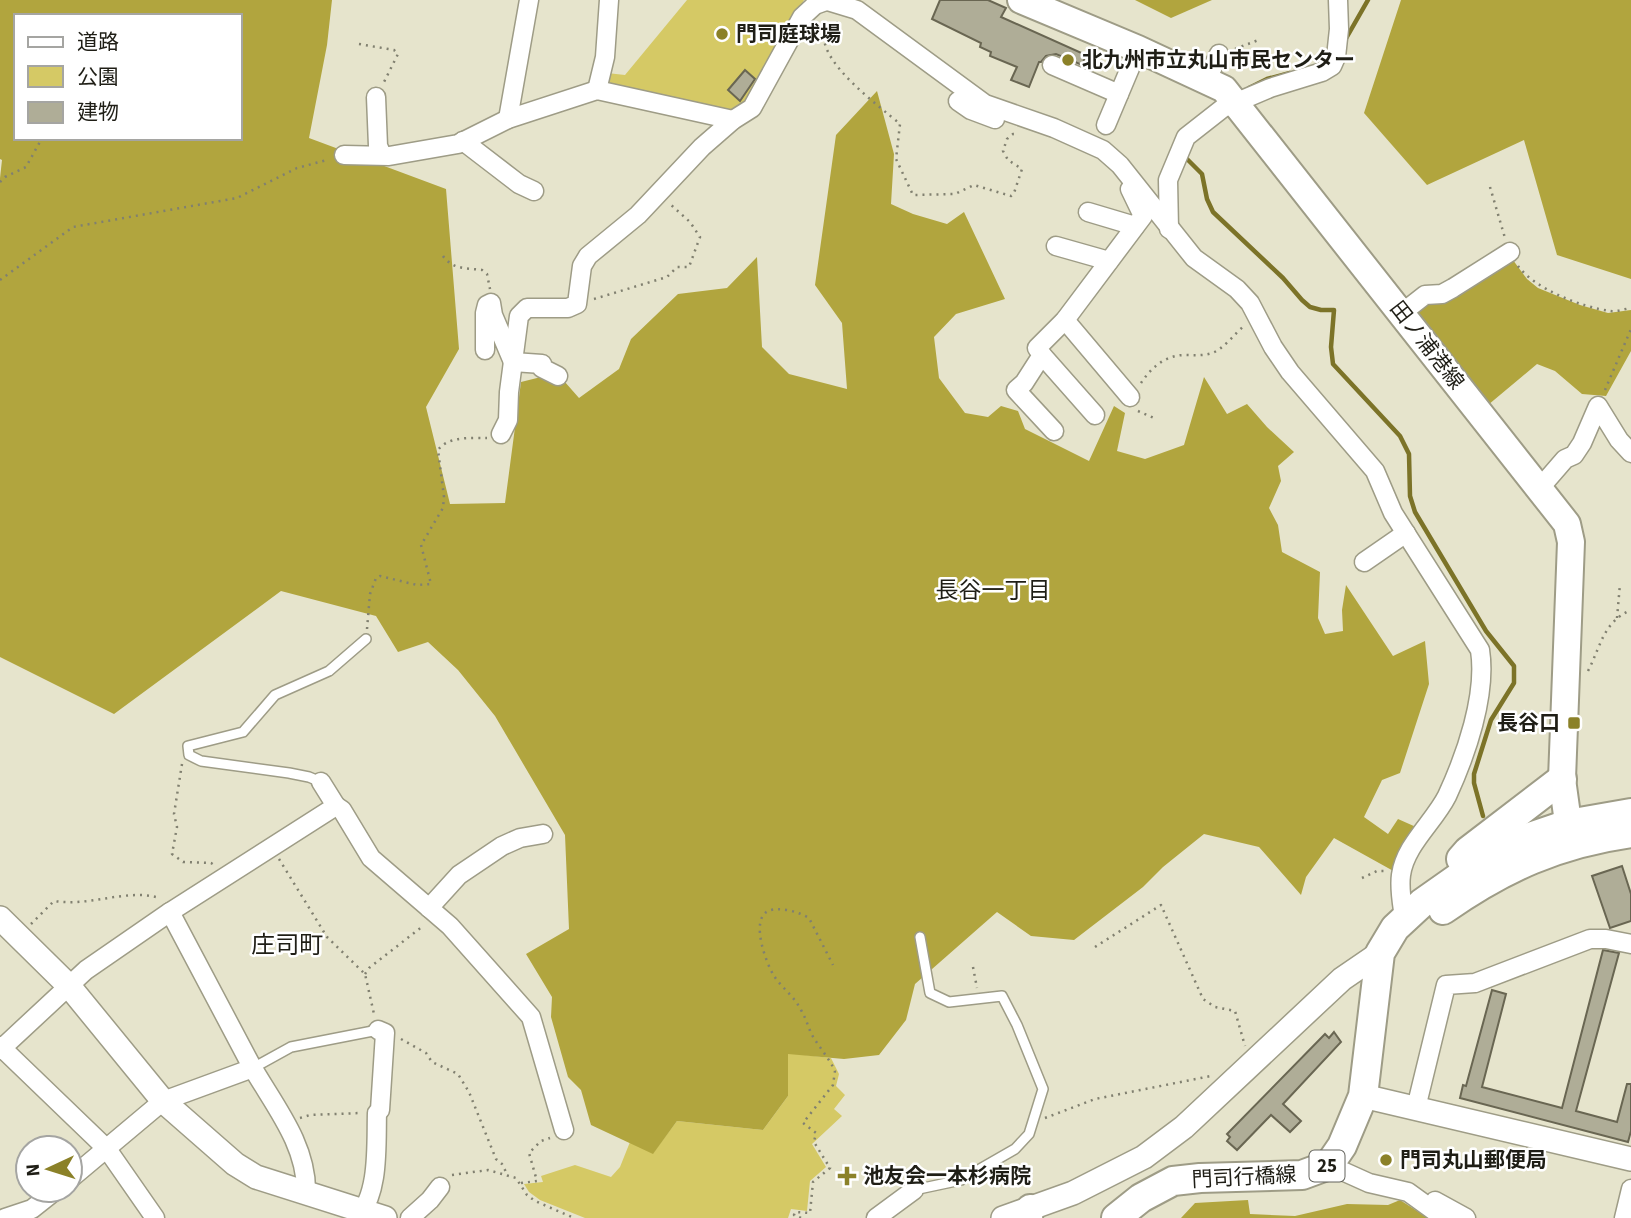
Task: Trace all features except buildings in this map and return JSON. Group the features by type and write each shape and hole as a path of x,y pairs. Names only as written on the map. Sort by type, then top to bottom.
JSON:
{"main road":[{"name":"田ノ浦港線","path":"1021,0 1138,48 1224,89 1567,523 1571,542 1562,779 1570,834"},
{"path":"1413,910 1468,851 1562,779"},
{"name":"25","path":"1380,953 1459,899 1570,834 1631,813"},
{"name":"25","path":"1329,1165 1342,1146 1363,1096 1380,953 1395,928 1413,910 1476,865 1515,842 1570,834 1631,833"},
{"name":"門司行橋線","path":"1116,1218 1141,1198 1173,1181 1302,1175 1329,1165"}],"street":[{"path":"508,119 529,0"},
{"path":"597,90 605,57 609,0"},
{"path":"1169,229 1171,217 1168,180 1186,137 1207,119 1234,103 1332,66 1336,57 1339,29 1338,0"},
{"path":"500,434 508,420 519,316 527,308 568,308 577,304 582,266 588,256 618,233 702,147 733,120 752,108 802,17 815,5 825,1 856,6 985,104 1054,128 1103,150 1132,178 1194,258 1237,289 1250,303 1290,372 1375,471 1393,513 1480,650 1483,668 1482,690 1467,743 1447,795 1407,856 1400,892 1413,910"},
{"path":"1106,125 1138,48"},
{"path":"1210,71 1219,54"},
{"path":"1052,65 1119,94"},
{"path":"344,155 411,153 464,141 508,119 597,90 733,120"},
{"path":"376,97 382,155"},
{"path":"958,101 988,118 1051,132 1054,128"},
{"path":"464,141 519,184 534,191"},
{"path":"1095,415 1037,348 1065,320 1143,216 1130,190 1132,178"},
{"path":"1088,212 1135,226"},
{"path":"1056,246 1109,261"},
{"path":"1402,313 1425,295 1442,294 1510,252"},
{"path":"485,350 485,313 487,305 491,303 513,362"},
{"path":"1065,320 1130,397"},
{"path":"1042,355 1024,383 1016,390 1055,431"},
{"path":"513,362 542,365 542,368 558,376"},
{"path":"1539,489 1565,459 1574,455 1598,406"},
{"path":"1598,406 1619,440 1631,453"},
{"path":"1364,562 1406,533"},
{"path":"321,782 336,806 342,810 371,858 450,926 530,1017 564,1130"},
{"path":"155,1218 107,1149 1,1048 86,970 170,912 336,806"},
{"path":"431,910 459,875 502,846 520,838 543,834"},
{"path":"170,912 253,1068 292,1133 306,1181 306,1192"},
{"path":"0,918 69,986 163,1101 235,1164 256,1177 369,1215 375,1167 377,1113 380,1110 381,1032"},
{"path":"1416,1108 1446,985 1475,983 1590,939 1631,944"},
{"path":"1003,1218 1029,1213 1144,1157 1184,1127 1342,979 1380,953"},
{"path":"84,1168 163,1101 253,1068"},
{"path":"1363,1096 1631,1159"},
{"path":"1329,1165 1369,1183 1439,1202 1466,1218"},
{"path":"410,1218 440,1187"},
{"path":"1624,1218 1631,1189"},
{"path":"876,1218 914,1190"},
{"path":"1408,1192 1444,1218"},
{"path":"5,1218 32,1209 38,1204"}],"lane":[{"path":"321,782 309,777 201,761 189,755 188,746 243,732 275,695 329,671 366,639"},
{"path":"914,1190 961,1180 1015,1149 1029,1135 1042,1089 1002,996 949,1002 930,993 920,937"},
{"path":"253,1068 291,1047 370,1030 381,1032"}],"path":[{"path":"856,6 824,34 824,41 831,57 842,71 900,124 896,159 912,195 955,194 974,185 1011,196 1022,169 1008,160 1003,151 1007,139 1013,134 1021,134"},
{"path":"1219,54 1262,39"},
{"path":"359,44 394,50 398,54 376,97"},
{"path":"0,181 26,167 41,140"},
{"path":"0,280 74,227 237,198 297,168 344,155"},
{"path":"1490,187 1510,252 1526,278 1580,303 1609,311 1631,308"},
{"path":"577,304 667,277 677,267 689,267 700,237 684,216 658,194"},
{"path":"443,256 446,261 466,270 482,270 487,274 491,303"},
{"path":"1154,418 1135,410 1130,397 1151,369 1177,355 1209,354 1217,351 1257,317"},
{"path":"1598,406 1631,329"},
{"path":"366,639 370,594 376,578 380,576 418,585 431,584 421,545 443,508 438,450 442,445 456,440 500,434"},
{"path":"1617,618 1620,584"},
{"path":"1586,674 1608,626 1631,610"},
{"path":"188,751 184,757 174,814 177,827 172,854 183,862 211,863 227,877"},
{"path":"268,851 278,857 327,937 365,974 381,1032 426,1053 432,1062 458,1074 469,1092 496,1159 508,1176"},
{"path":"1362,878 1377,871 1401,877"},
{"path":"18,936 54,901 83,903 130,894 159,897 170,912"},
{"path":"1095,947 1161,905 1203,999 1216,1007 1235,1011 1245,1045"},
{"path":"801,1218 794,1215 795,1212 810,1213 813,1182 830,1168 814,1142 816,1133 803,1124 833,1086 835,1072 792,995 776,979 770,968 761,942 761,918 764,913 782,909 809,918 832,965"},
{"path":"365,974 369,968 419,930 431,910"},
{"path":"973,967 979,999"},
{"path":"1029,1135 1036,1132 1046,1117 1096,1100 1213,1076"},
{"path":"285,1123 310,1115 377,1113"},
{"path":"521,1183 537,1181 529,1153 541,1141 561,1134 564,1130"},
{"path":"440,1187 446,1178 457,1173 488,1170 516,1178 527,1195 535,1201 574,1218"}],"green space":[{"name":"門司庭球場","path":"687,0 804,0 746,107 732,115 609,86 605,79 607,73 625,75"},
{"path":"788,1053 831,1058 839,1074 836,1086 845,1095 834,1109 842,1116 812,1144 826,1167 810,1181 807,1211 791,1209 788,1218 585,1218 540,1200 529,1192 524,1184 543,1182 541,1176 575,1165 611,1177 620,1167 630,1142 653,1153 677,1121 763,1130 788,1096"}],"shaded area":[{"path":"0,0 332,0 327,45 309,138 446,189 459,349 426,407 450,504 505,503 521,382 557,373 579,398 619,369 631,339 678,294 727,288 757,257 762,347 789,374 847,389 842,323 815,285 836,135 877,91 894,154 891,204 947,224 964,212 1005,299 956,314 934,337 939,378 965,413 988,417 1001,406 1018,411 1025,429 1089,461 1114,406 1125,413 1117,451 1145,459 1184,445 1204,377 1227,414 1247,404 1294,452 1278,466 1281,481 1269,508 1278,525 1282,552 1320,572 1318,618 1325,634 1343,631 1342,610 1346,585 1393,656 1425,641 1429,684 1400,773 1382,780 1364,817 1388,834 1398,819 1416,827 1397,873 1334,838 1306,877 1301,895 1259,847 1204,834 1143,887 1074,940 1031,936 997,912 915,984 906,1020 879,1055 844,1059 788,1054 788,1096 763,1130 677,1121 653,1154 591,1125 581,1090 568,1077 551,1017 552,997 526,954 569,929 565,835 495,716 458,670 428,642 398,652 376,616 281,591 114,714 0,657"},
{"path":"1135,0 1212,0 1171,18"},
{"path":"1401,0 1631,0 1631,279 1557,255 1524,140 1427,185 1364,113"},
{"path":"1510,256 1527,279 1538,288 1608,313 1631,310 1631,351 1606,396 1582,394 1555,371 1537,364 1488,405 1413,309"},
{"path":"1248,1200 1250,1214 1295,1216 1347,1204 1388,1205 1400,1200 1428,1218 1181,1218 1195,1203"}],"waterway":[{"path":"1344,42 1368,0"},
{"path":"1249,88 1267,79 1290,73"},
{"path":"1183,155 1202,174 1207,199 1213,212 1310,307 1334,310 1331,347 1333,364 1400,436 1409,454 1410,496 1415,512 1486,631 1514,666 1514,683 1491,720 1474,774 1483,816"}],"place":[{"name":"門司庭球場","path":"722,34"},
{"name":"北九州市立丸山市民センター","path":"1068,60"},
{"name":"長谷口","path":"1574,723"},
{"name":"門司丸山郵便局","path":"1386,1160"},
{"name":"池友会一本杉病院","path":"847,1176"}],"district":[{"name":"長谷一丁目","path":"993,590"},
{"name":"庄司町","path":"287,945"}]}
